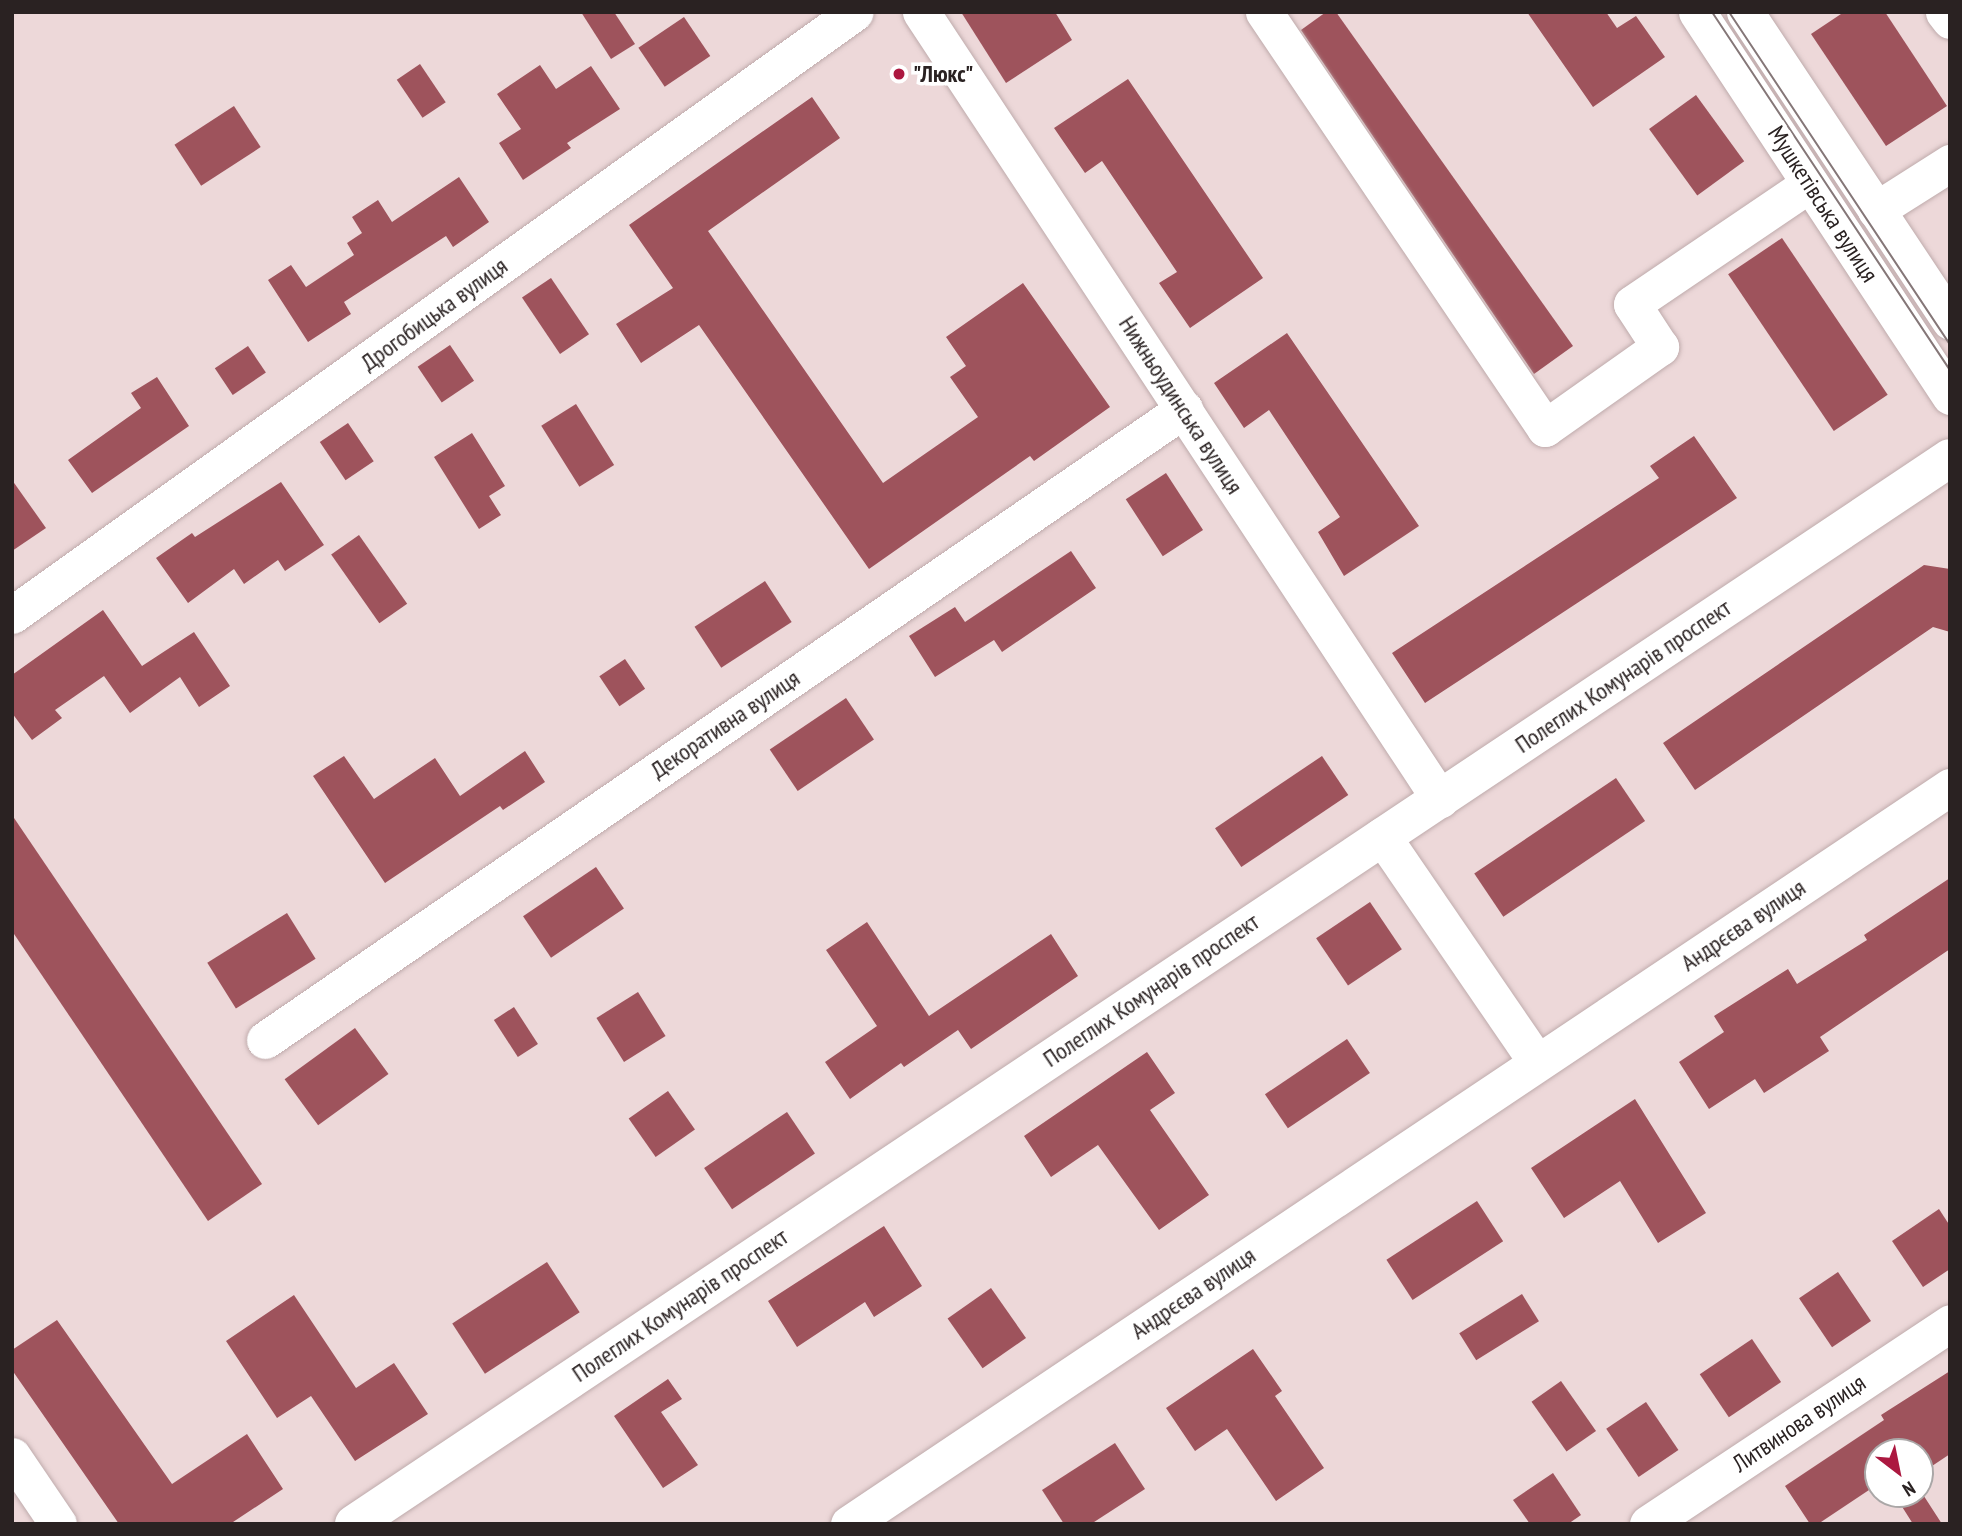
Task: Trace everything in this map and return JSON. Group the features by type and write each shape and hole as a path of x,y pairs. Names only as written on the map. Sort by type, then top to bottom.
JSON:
{"main road":[{"name":"Полеглих Комунарів проспект","path":"354,1524 1950,458"}],"street":[{"name":"Дрогобицька вулиця","path":"12,615 855,12"},
{"name":"Нижньоудинська вулиця","path":"921,12 1440,799"},
{"path":"1264,12 1545,428 1660,346 1632,304 1810,184"},
{"name":"Мушкетівська вулиця","path":"1697,12 1950,396"},
{"name":"Мушкетівська вулиця","path":"1745,12 1950,321"},
{"path":"1944,12 1950,20"},
{"path":"1876,210 1950,163"},
{"name":"Декоративна вулиця","path":"265,1040 1184,409"},
{"name":"Андрєєва вулиця","path":"849,1524 1950,787"},
{"path":"1382,836 1537,1062"},
{"name":"Литвинова вулиця","path":"1648,1524 1950,1323"},
{"path":"12,1456 58,1524"}],"building":[{"path":"581,12 614,12 635,44 611,59"},
{"path":"961,12 1055,12 1072,40 1006,83"},
{"path":"1326,12 1336,12 1573,346 1534,374 1301,30"},
{"path":"1527,12 1606,12 1617,28 1636,16 1665,57 1593,107"},
{"path":"1844,12 1885,12 1947,106 1886,146 1811,34"},
{"path":"684,17 710,56 665,87 638,48"},
{"path":"420,64 446,102 423,118 397,80"},
{"path":"540,65 556,89 591,66 620,109 567,143 571,148 523,180 499,143 521,129 497,94"},
{"path":"1128,79 1263,278 1190,328 1159,283 1177,272 1102,161 1085,173 1054,128"},
{"path":"1696,95 1744,161 1697,195 1649,129"},
{"path":"812,97 840,138 708,231 883,483 978,417 950,377 966,366 946,337 1023,283 1110,407 1034,461 1030,456 869,569 699,325 641,363 616,324 673,288 629,225"},
{"path":"234,106 261,147 201,186 174,145"},
{"path":"459,177 489,222 453,247 446,236 344,302 351,314 308,342 268,280 291,265 306,287 354,255 347,243 362,233 352,217 378,200 392,222"},
{"path":"1782,238 1888,395 1834,431 1728,274"},
{"path":"551,278 589,334 560,354 522,298"},
{"path":"1287,333 1419,526 1344,576 1318,532 1340,517 1269,410 1244,428 1214,383"},
{"path":"450,345 474,381 442,402 418,367"},
{"path":"248,346 266,373 233,395 215,368"},
{"path":"157,377 189,426 92,493 68,460 141,408 131,393"},
{"path":"576,404 614,465 579,487 541,426"},
{"path":"348,423 374,461 346,480 320,442"},
{"path":"472,433 505,486 489,496 501,515 479,529 434,457"},
{"path":"1694,436 1737,498 1425,703 1392,653 1659,478 1650,466"},
{"path":"1166,473 1203,530 1163,556 1126,499"},
{"path":"12,480 46,528 12,551"},
{"path":"281,482 324,545 285,571 278,560 244,584 234,569 188,603 156,558 192,533 195,537"},
{"path":"359,535 407,604 379,623 331,555"},
{"path":"1071,551 1096,588 1002,652 994,640 935,677 909,636 955,607 965,622"},
{"path":"1924,565 1950,569 1950,632 1933,627 1695,790 1663,743"},
{"path":"765,581 792,622 721,668 695,627"},
{"path":"103,610 142,666 194,632 230,686 199,707 180,677 130,713 104,676 55,710 62,718 32,740 12,713 12,675"},
{"path":"625,659 645,689 619,706 599,676"},
{"path":"846,698 874,739 798,791 770,749"},
{"path":"525,751 545,782 503,810 500,806 385,883 313,776 344,756 374,799 435,758 460,796"},
{"path":"1322,756 1348,795 1241,867 1215,828"},
{"path":"1616,778 1645,821 1503,917 1474,874"},
{"path":"12,815 262,1184 208,1221 12,931"},
{"path":"596,867 624,908 551,958 523,916"},
{"path":"1950,878 1950,949 1820,1037 1829,1051 1764,1093 1755,1079 1709,1109 1679,1062 1724,1032 1714,1016 1788,969 1797,984 1867,940 1864,935"},
{"path":"1370,902 1402,949 1348,986 1316,938"},
{"path":"287,913 316,959 236,1009 207,963"},
{"path":"867,922 929,1016 1051,934 1078,976 971,1049 958,1030 904,1067 901,1063 850,1099 825,1062 877,1026 826,950"},
{"path":"638,992 666,1036 624,1062 596,1018"},
{"path":"514,1007 538,1044 518,1057 494,1020"},
{"path":"355,1028 389,1074 318,1125 285,1079"},
{"path":"1347,1039 1370,1073 1288,1128 1265,1094"},
{"path":"1147,1052 1175,1093 1150,1110 1209,1195 1159,1230 1098,1145 1051,1177 1024,1136"},
{"path":"668,1091 695,1130 656,1157 629,1119"},
{"path":"1635,1099 1706,1213 1658,1243 1620,1181 1564,1218 1531,1168"},
{"path":"787,1112 815,1153 732,1209 704,1168"},
{"path":"1477,1201 1503,1241 1413,1300 1386,1260"},
{"path":"1939,1209 1950,1226 1950,1269 1923,1287 1892,1241"},
{"path":"884,1226 922,1286 874,1317 865,1302 797,1347 768,1301"},
{"path":"547,1262 580,1312 485,1374 452,1324"},
{"path":"1838,1272 1871,1321 1832,1347 1799,1298"},
{"path":"991,1288 1026,1338 983,1368 948,1318"},
{"path":"1522,1294 1539,1321 1476,1360 1459,1333"},
{"path":"294,1295 356,1388 394,1363 428,1414 355,1461 311,1396 277,1418 226,1341"},
{"path":"57,1320 172,1484 247,1434 283,1489 230,1524 119,1524 12,1370 12,1350"},
{"path":"1752,1339 1781,1382 1729,1417 1700,1374"},
{"path":"1253,1349 1282,1391 1275,1396 1324,1468 1276,1501 1227,1429 1195,1451 1166,1408"},
{"path":"1950,1371 1950,1454 1934,1465 1934,1438 1864,1438 1864,1493 1818,1524 1810,1524 1785,1486 1884,1420 1881,1415"},
{"path":"668,1379 682,1399 661,1412 698,1465 663,1488 614,1416"},
{"path":"1561,1381 1596,1431 1566,1452 1532,1402"},
{"path":"1646,1402 1678,1450 1639,1477 1606,1429"},
{"path":"1115,1443 1145,1489 1091,1524 1064,1524 1042,1490"},
{"path":"1553,1473 1581,1515 1568,1524 1530,1524 1513,1500"},
{"path":"1903,1508 1932,1508 1942,1524 1913,1524"}],"tram line":[{"path":"1712,12 1950,370"},
{"path":"1729,12 1950,345"}],"place":[{"name":"\"Люкс\"","path":"899,74"}]}
